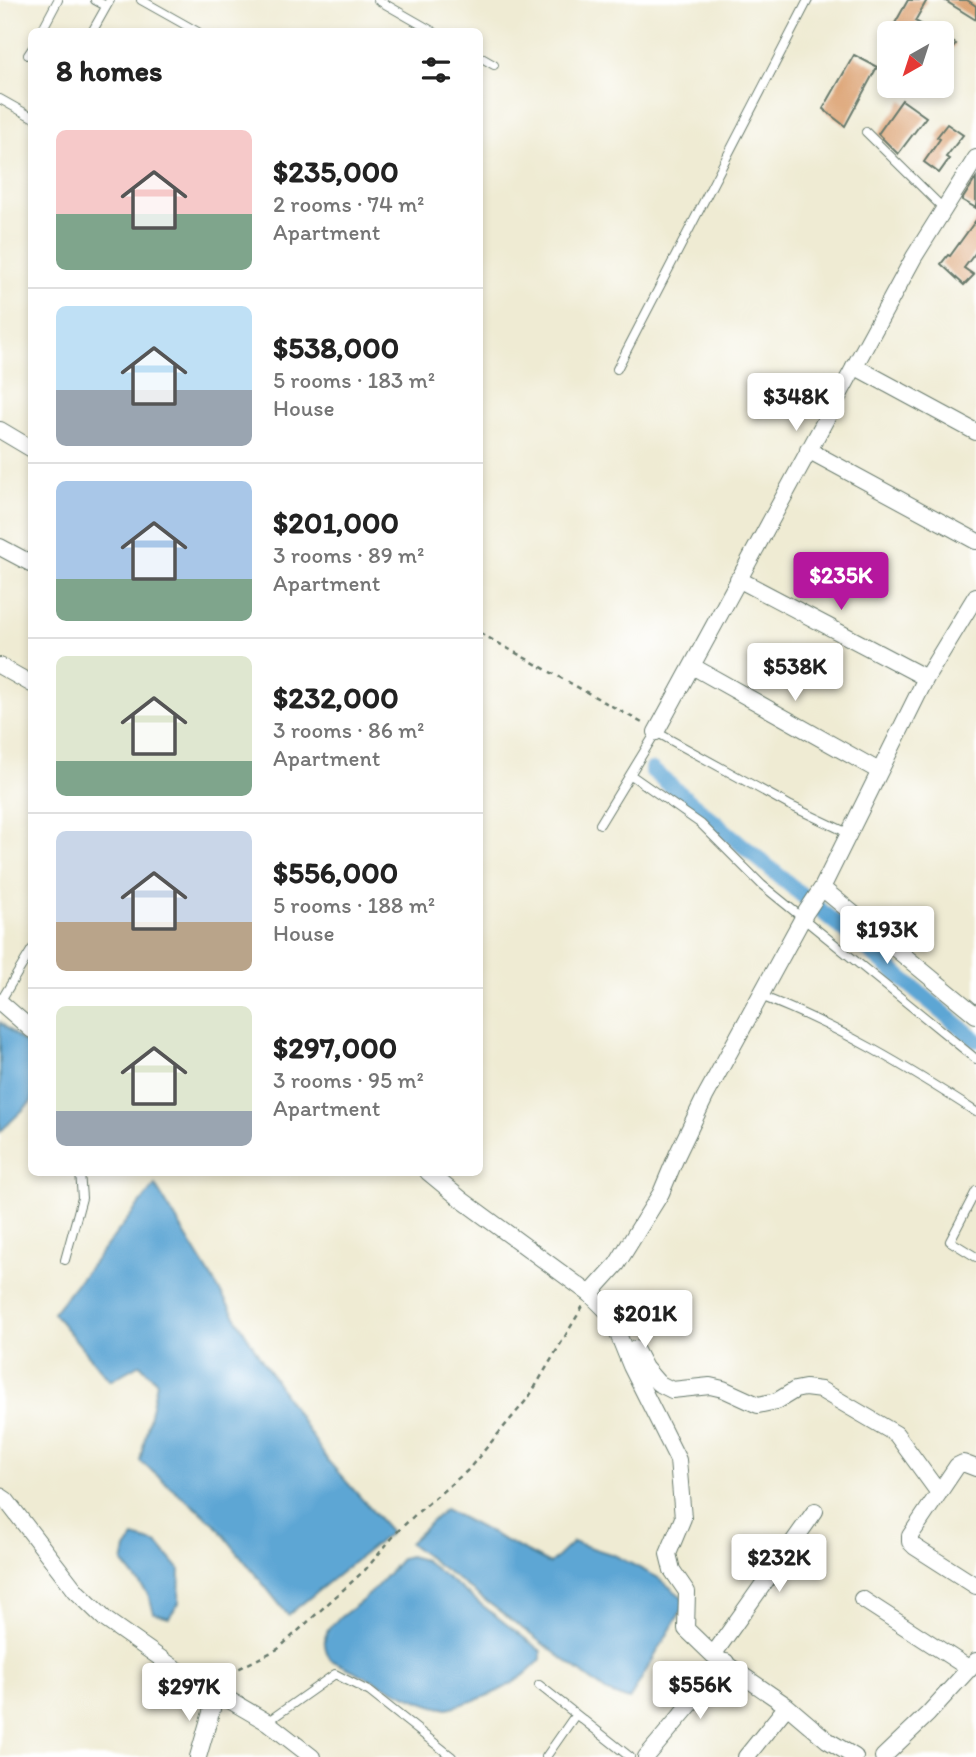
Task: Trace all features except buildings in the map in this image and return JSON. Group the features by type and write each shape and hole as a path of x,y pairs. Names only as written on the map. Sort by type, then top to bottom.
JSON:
{"street":[{"path":"656,732 914,257 976,158"},
{"path":"854,366 976,432"},
{"path":"0,430 28,447"},
{"path":"808,450 976,541"},
{"path":"0,547 28,562"},
{"path":"738,579 926,678"},
{"path":"590,1294 617,1264 662,1193 705,1097 822,888 926,678 976,596"},
{"path":"0,666 28,682"},
{"path":"692,666 879,771"},
{"path":"822,888 976,1015"},
{"path":"0,1002 28,1026"},
{"path":"433,1176 590,1294 626,1327 639,1359 666,1389 710,1386 758,1405 777,1401 795,1390 821,1390 896,1434 939,1493"},
{"path":"610,1314 631,1366 678,1460 683,1518 668,1554 672,1570 687,1592 686,1629 720,1659 787,1706 827,1740 855,1757"},
{"path":"976,1468 963,1463 957,1466 910,1536 910,1542 976,1586"},
{"path":"0,1496 6,1500 76,1591 106,1620 213,1692 267,1722 312,1757"},
{"path":"646,1757 720,1659 815,1511"},
{"path":"862,1599 973,1665 883,1757"},
{"path":"198,1757 212,1709 213,1692"},
{"path":"746,1757 787,1706"}],"lane":[{"path":"43,28 58,0"},
{"path":"94,28 108,3 95,0"},
{"path":"141,0 191,28"},
{"path":"378,0 428,28"},
{"path":"617,369 808,0"},
{"path":"483,59 494,65"},
{"path":"0,99 28,115"},
{"path":"866,132 944,209"},
{"path":"600,824 656,732 789,805 848,832"},
{"path":"631,775 701,824 761,885 807,912 876,976 976,1059"},
{"path":"0,1002 28,956"},
{"path":"761,996 809,1015 866,1044 976,1112"},
{"path":"65,1261 82,1198 80,1176"},
{"path":"976,1191 950,1241 976,1257"},
{"path":"267,1722 335,1674 370,1692 452,1757"},
{"path":"539,1685 630,1757"},
{"path":"546,1757 576,1714"}],"path":[{"path":"483,635 656,732"},
{"path":"213,1692 234,1671 278,1650 366,1570 398,1531 418,1512 467,1471 529,1397 590,1294"}],"water":[{"path":"0,1022 28,1046 28,1105 0,1132"},
{"path":"155,1185 260,1357 328,1461 391,1532 288,1615 215,1524 140,1461 157,1382 140,1364 110,1381 53,1313"},
{"path":"445,1509 550,1564 573,1542 614,1555 657,1577 687,1601 629,1700 607,1692 409,1543"},
{"path":"134,1537 158,1544 180,1570 179,1603 169,1617 154,1613 148,1594 123,1563 126,1549"},
{"path":"409,1556 424,1560 541,1651 541,1659 505,1688 446,1708 422,1702 331,1660 325,1640 332,1625 368,1595 402,1558"}],"waterway":[{"path":"652,770 976,1040"}]}
